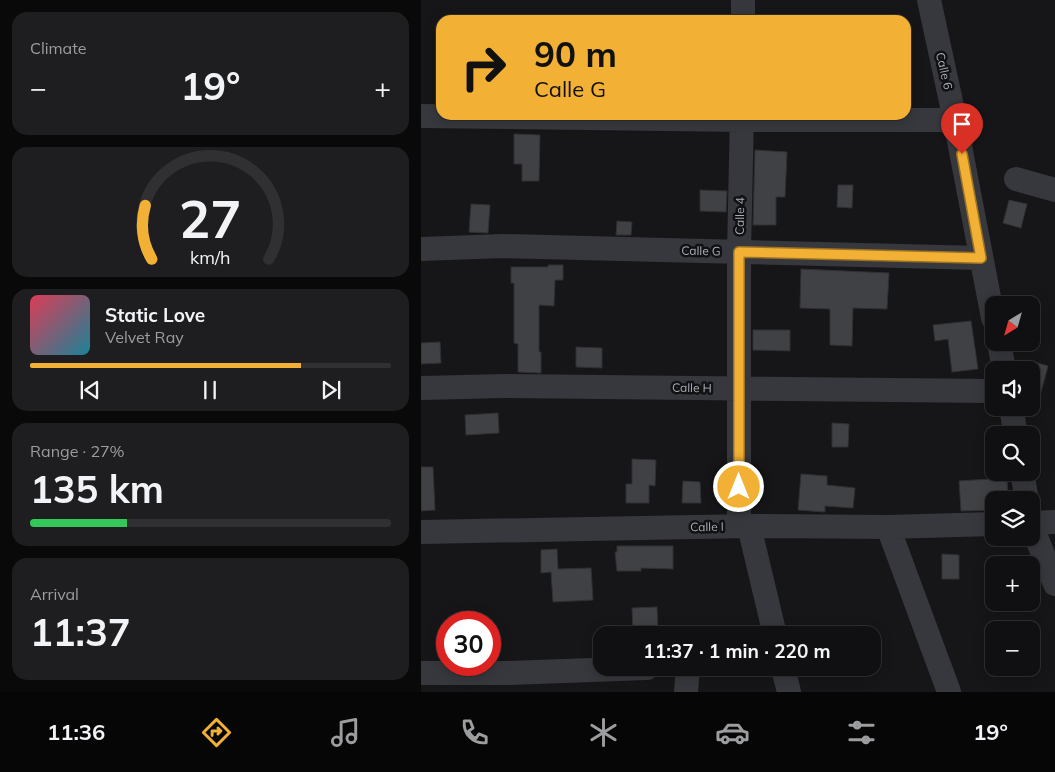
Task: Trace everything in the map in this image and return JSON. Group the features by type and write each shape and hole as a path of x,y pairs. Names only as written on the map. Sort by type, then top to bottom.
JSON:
{"street":[{"path":"743,0 743,15"},
{"name":"Calle 6","path":"929,0 955,120 989,296"},
{"path":"421,116 436,116"},
{"path":"911,119 955,120"},
{"name":"Calle 4","path":"742,120 739,389 744,526 772,626"},
{"path":"1016,179 1055,190"},
{"name":"Calle G","path":"421,249 503,246 981,258"},
{"name":"Calle H","path":"421,388 514,386 985,391"},
{"path":"1040,523 1055,522"},
{"name":"Calle I","path":"421,532 744,526 888,528 985,524"},
{"path":"888,528 949,692"},
{"path":"1040,546 1055,584"},
{"path":"421,673 509,673 593,670"},
{"path":"686,692 687,676"},
{"path":"785,676 789,692"}],"building":[{"path":"514,134 540,135 539,181 522,181 522,164 514,164"},
{"path":"755,150 787,152 785,197 776,197 776,225 753,225"},
{"path":"838,185 853,185 852,208 837,207"},
{"path":"700,190 727,191 726,212 700,211"},
{"path":"1009,200 1027,204 1021,228 1003,223"},
{"path":"471,204 490,205 488,233 469,232"},
{"path":"617,221 632,222 631,235 616,235"},
{"path":"548,265 563,265 563,280 555,280 554,306 539,305 541,373 518,372 518,344 514,343 514,283 511,283 511,267 548,267"},
{"path":"801,269 889,273 887,309 853,308 852,346 830,345 830,309 800,308"},
{"path":"971,321 978,369 952,372 948,339 935,341 933,325"},
{"path":"753,330 790,330 790,351 753,350"},
{"path":"440,342 441,363 421,364 421,343"},
{"path":"576,347 602,348 602,368 576,367"},
{"path":"1040,364 1048,366 1040,396"},
{"path":"498,413 499,433 466,435 465,415"},
{"path":"832,423 849,424 848,447 832,447"},
{"path":"632,459 656,460 655,486 649,485 649,503 626,503 626,484 632,484"},
{"path":"421,467 433,467 435,510 421,511"},
{"path":"801,474 827,476 827,485 855,488 853,508 825,506 825,512 798,510"},
{"path":"985,479 985,481 1007,481 1008,491 985,491 985,510 961,511 959,481"},
{"path":"683,481 700,482 701,503 682,503"},
{"path":"617,546 673,546 673,569 641,568 641,571 617,571 615,552 617,552"},
{"path":"557,549 558,569 591,568 593,600 553,602 551,572 541,573 541,550"},
{"path":"942,554 959,555 959,579 942,579"},
{"path":"657,607 658,626 633,626 632,608"}],"route":[{"path":"739,487 739,252 981,258 962,154"}]}
